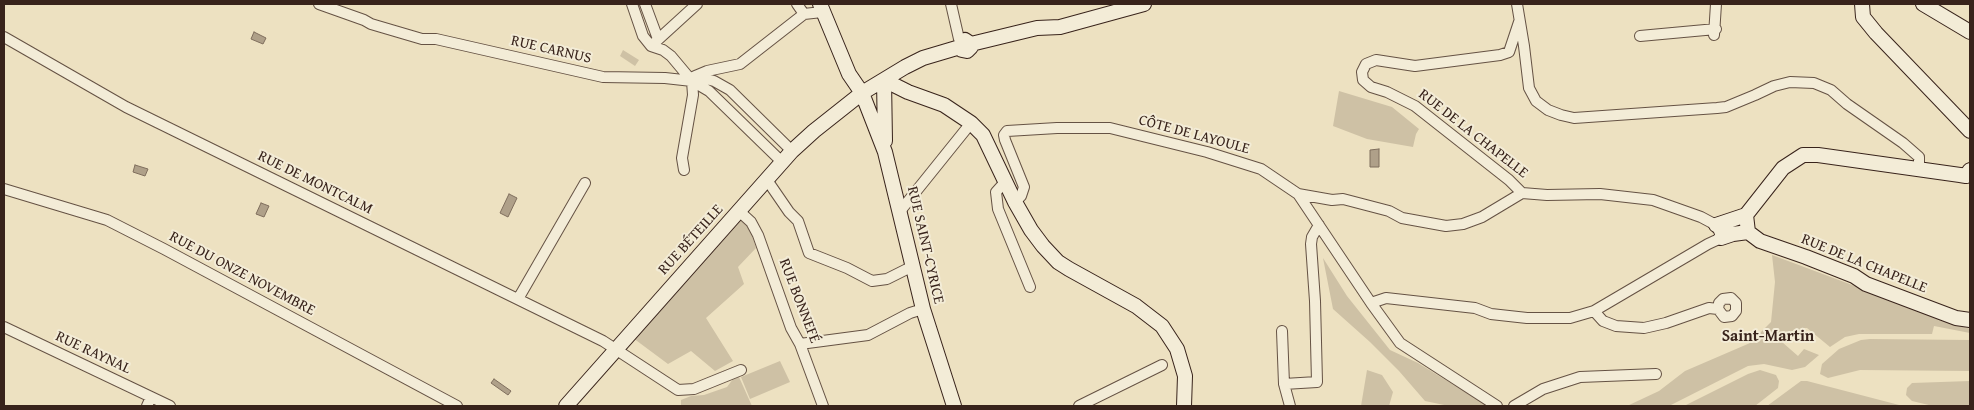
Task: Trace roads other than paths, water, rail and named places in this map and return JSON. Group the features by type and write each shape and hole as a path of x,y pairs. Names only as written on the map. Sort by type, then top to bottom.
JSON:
{"main road":[{"name":"RUE BÉTEILLE","path":"566,406 787,157 814,131 862,93 923,58 964,44 1037,28 1060,27 1144,4"},
{"path":"1862,4 1863,17 1970,131"},
{"path":"1922,4 1970,32"},
{"name":"RUE SAINT-CYRICE","path":"821,8 849,74 862,93 886,152 923,310 954,406"},
{"path":"886,152 884,80 908,92 944,105 971,123 983,135 1015,202 1031,230 1058,262 1136,306 1162,326 1177,349 1185,376 1184,406"},
{"path":"849,104 875,126"},
{"path":"1716,225 1746,215 1780,171 1802,155 1818,155 1919,170 1969,174"},
{"path":"1721,238 1748,232 1746,215"},
{"name":"RUE DE LA CHAPELLE","path":"1748,232 1760,241 1846,273 1866,284 1956,318 1970,320"}],"street":[{"name":"RUE CARNUS","path":"319,4 371,24 422,39 436,39 603,77 694,78"},
{"path":"632,4 643,36 671,56 787,157"},
{"path":"645,4 654,43"},
{"path":"654,43 697,4"},
{"path":"797,4 804,14"},
{"path":"951,4 959,40 964,44"},
{"path":"1517,4 1528,88 1536,101 1548,110 1574,118 1717,108 1726,107 1774,86 1790,82 1814,83 1831,90 1847,104 1903,143 1919,157 1919,170"},
{"path":"1640,36 1715,32 1716,4"},
{"path":"694,78 707,71 740,64 804,14 821,8"},
{"name":"RUE DE LA CHAPELLE","path":"1519,22 1509,52 1500,55 1416,66 1376,60 1366,64 1362,72 1363,80 1371,87 1387,92 1415,106 1509,180 1522,193"},
{"name":"RUE DE MONTCALM","path":"4,37 126,107 603,341 678,390 694,389 741,370"},
{"path":"694,78 714,81 730,90 787,157"},
{"path":"684,170 682,158 693,95 694,78"},
{"path":"900,210 971,123"},
{"name":"CÔTE DE LAYOULE","path":"1015,202 1021,196 1024,187 1005,140 1004,135 1008,131 1057,128 1110,128 1207,152 1261,169 1298,194 1400,343 1497,406"},
{"path":"767,180 789,212 798,221 809,253 847,268 872,281 887,279 913,266"},
{"path":"1005,182 996,192 998,209 1030,287"},
{"path":"518,299 585,183"},
{"name":"RUE DU ONZE NOVEMBRE","path":"4,189 107,220 457,406"},
{"name":"RUE DE LA CHAPELLE","path":"1298,194 1332,200 1343,199 1389,211 1402,218 1446,226 1463,224 1482,217 1522,193 1547,195 1600,194 1653,200 1701,217 1716,225"},
{"name":"RUE BONNEFÉ","path":"739,211 751,222 758,235 791,328 800,344 823,406"},
{"path":"1284,384 1317,382 1310,244 1319,225"},
{"path":"1371,303 1386,298 1475,308 1491,314 1527,318 1570,318 1594,311 1700,248 1721,238 1716,225"},
{"path":"1594,311 1603,321 1616,326 1644,328 1666,323 1709,308 1718,308"},
{"path":"800,344 868,334 910,313 923,310"},
{"name":"RUE RAYNAL","path":"4,327 149,402 170,406"},
{"path":"1282,331 1284,384 1290,406"},
{"path":"1079,406 1162,365"},
{"path":"1514,406 1544,389 1580,377 1656,374"}],"district":[{"name":"Saint-Martin","path":"1768,337"}]}
